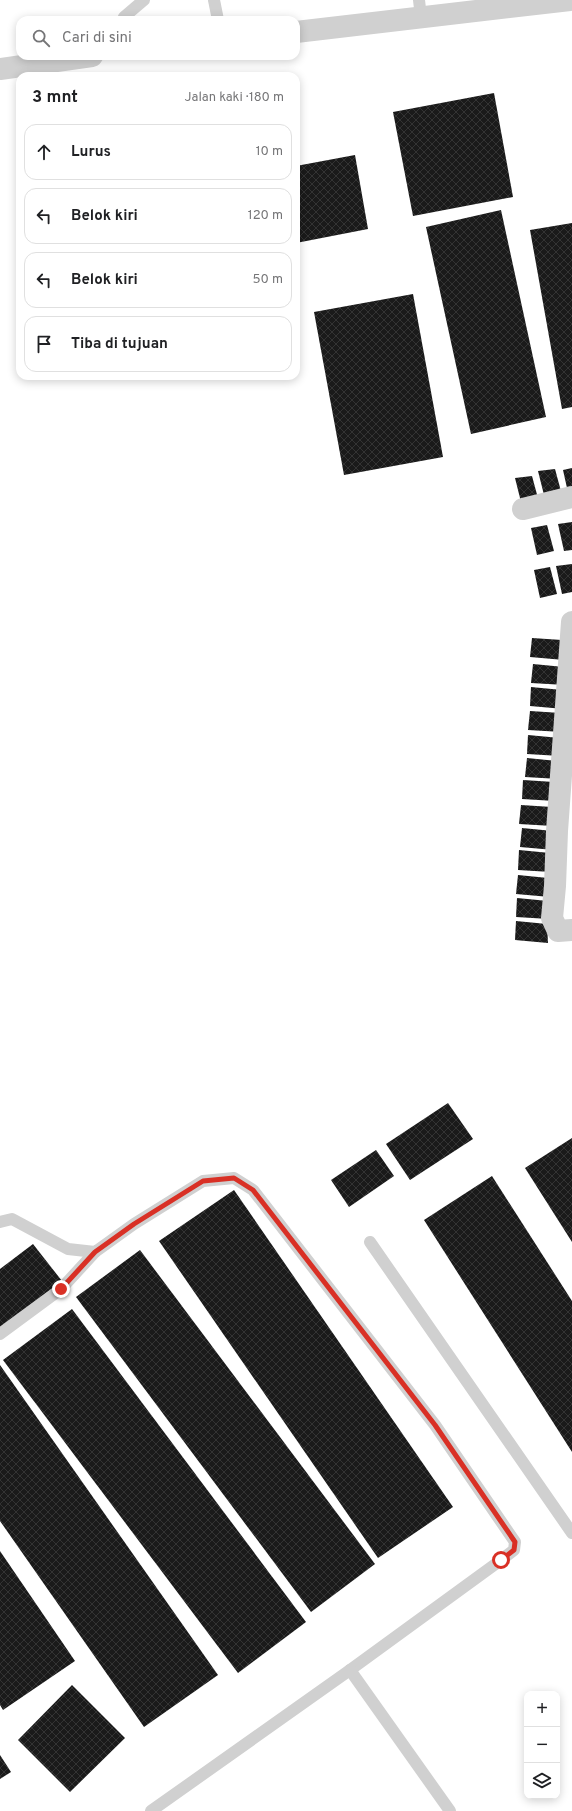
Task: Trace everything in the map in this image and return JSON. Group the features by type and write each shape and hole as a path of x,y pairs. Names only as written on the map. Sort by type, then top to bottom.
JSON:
{"street":[{"path":"300,31 420,9 570,0"},
{"path":"0,69 64,60"},
{"path":"523,509 572,497"},
{"path":"572,622 564,884 552,918 558,931 572,930"}],"lane":[{"path":"125,16 144,0"},
{"path":"214,0 217,16"},
{"path":"0,1334 61,1289 95,1252 134,1224 203,1181 234,1178 253,1190 435,1425 512,1536 516,1546 514,1550 350,1670 151,1811"},
{"path":"0,1222 12,1220 68,1249 95,1252"},
{"path":"370,1242 572,1533"},
{"path":"350,1670 450,1811"}],"building":[{"path":"494,93 513,197 413,216 393,112"},
{"path":"355,155 368,229 300,242 300,165"},
{"path":"501,210 546,417 471,434 426,227"},
{"path":"572,223 572,407 562,409 530,230"},
{"path":"413,294 443,457 344,475 314,312"},
{"path":"572,468 572,496 569,497 563,470"},
{"path":"555,469 562,495 545,499 538,471"},
{"path":"532,476 539,502 522,506 515,478"},
{"path":"572,522 572,550 564,551 558,524"},
{"path":"547,525 554,551 537,555 531,528"},
{"path":"572,564 572,592 562,594 556,566"},
{"path":"550,567 557,594 540,598 534,570"},
{"path":"532,638 562,640 564,660 530,657"},
{"path":"533,664 564,667 565,685 531,683"},
{"path":"531,687 562,690 564,709 530,706"},
{"path":"530,711 561,713 562,732 528,730"},
{"path":"528,735 560,738 560,756 527,754"},
{"path":"527,758 557,761 559,779 525,777"},
{"path":"523,780 554,782 555,801 522,799"},
{"path":"521,805 552,807 553,826 519,824"},
{"path":"522,828 553,831 554,850 520,847"},
{"path":"519,850 550,853 551,872 518,870"},
{"path":"518,875 548,878 550,897 516,894"},
{"path":"517,898 548,901 549,919 516,917"},
{"path":"516,921 547,924 548,943 515,940"},
{"path":"448,1103 473,1139 410,1180 386,1144"},
{"path":"572,1138 572,1242 525,1168"},
{"path":"376,1150 394,1176 349,1207 331,1180"},
{"path":"492,1176 572,1301 572,1452 424,1220"},
{"path":"234,1190 453,1507 378,1558 159,1241"},
{"path":"33,1244 62,1281 0,1329 0,1269"},
{"path":"140,1250 375,1564 311,1612 76,1297"},
{"path":"72,1309 306,1622 238,1673 3,1360"},
{"path":"0,1365 218,1675 144,1727 0,1521"},
{"path":"0,1551 75,1661 3,1710 0,1705"},
{"path":"72,1685 125,1738 70,1792 18,1740"},
{"path":"0,1755 11,1772 0,1779"}],"route":[{"path":"61,1289 95,1252 134,1224 203,1181 234,1178 253,1190 435,1425 515,1542 516,1546 514,1550 501,1560"}]}
